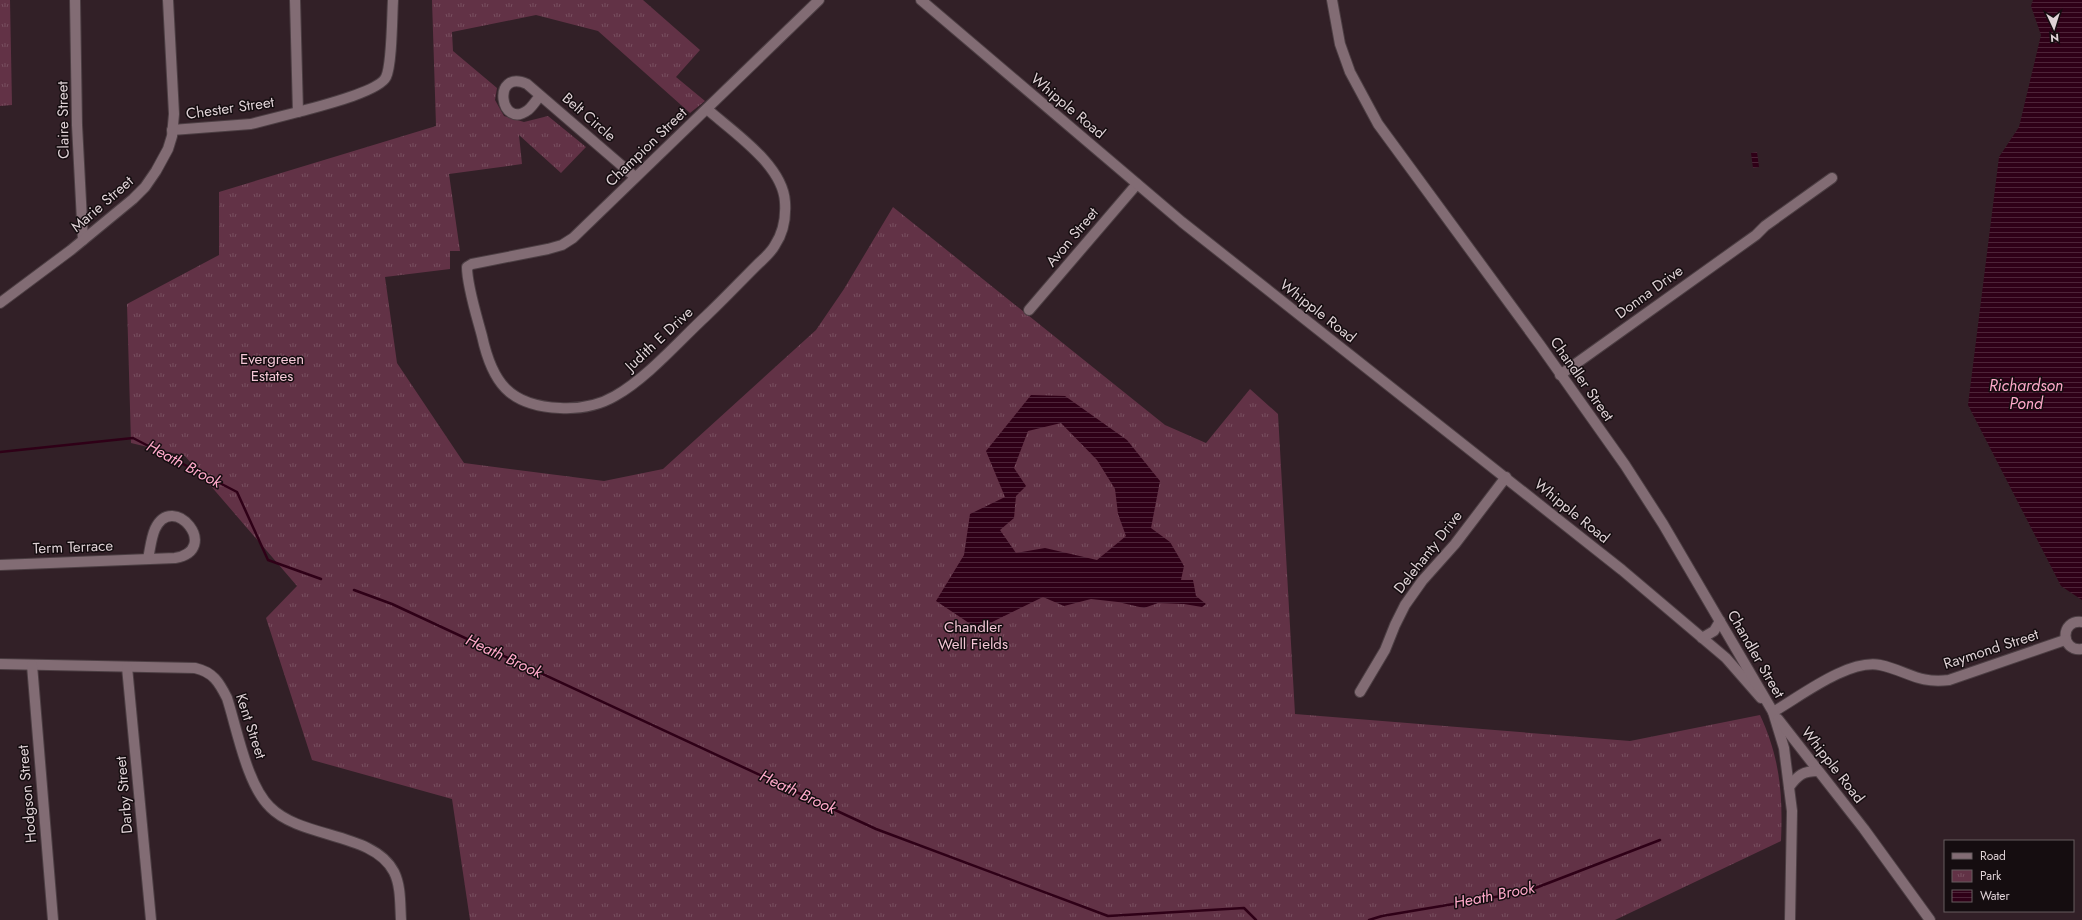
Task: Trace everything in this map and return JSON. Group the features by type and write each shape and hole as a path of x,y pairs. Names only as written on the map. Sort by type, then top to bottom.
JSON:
{"street":[{"name":"Claire Street","path":"75,0 77,125 83,240"},
{"name":"Marie Street","path":"0,303 83,240 145,187 156,171 168,149 174,114 168,0"},
{"path":"295,0 298,112"},
{"name":"Chester Street","path":"172,130 251,124 298,112 368,91 384,81 389,66 393,0"},
{"name":"Champion Street","path":"467,267 472,264 562,245 585,228 635,177 819,0"},
{"name":"Whipple Road","path":"921,0 1137,184 1292,311 1506,477 1622,570 1743,675 1864,829 1930,920"},
{"name":"Chandler Street","path":"1332,0 1340,44 1350,72 1375,118 1625,465 1663,524 1773,712 1784,748 1792,811 1790,920"},
{"name":"Belt Circle","path":"540,96 635,177"},
{"name":"Judith E Drive","path":"467,267 484,347 491,370 499,382 515,397 528,404 548,408 590,406 614,397 632,385 724,299 775,246 782,230 786,214 785,200 780,182 770,167 757,154 707,109"},
{"name":"Donna Drive","path":"1560,374 1756,235 1765,226 1832,178"},
{"name":"Avon Street","path":"1029,310 1137,184"},
{"name":"Delehanty Drive","path":"1360,692 1385,650 1395,625 1414,593 1506,477"},
{"name":"Term Terrace","path":"0,565 175,558 187,553 192,546 194,538 193,529 188,522 180,518 171,517 159,522 154,529 148,559"},
{"path":"1702,638 1714,631 1720,621"},
{"path":"2082,622 2075,622 2067,627 2064,636 2071,648 2082,649"},
{"name":"Raymond Street","path":"1773,712 1840,672 1853,667 1869,664 1882,666 1921,680 1949,680 2065,640"},
{"name":"Kent Street","path":"0,664 195,668 205,670 220,684 227,698 258,794 278,815 291,823 353,843 372,851 385,861 393,871 398,883 401,920"},
{"name":"Hodgson Street","path":"32,665 53,920"},
{"name":"Darby Street","path":"127,667 151,920"},
{"path":"1789,787 1798,775 1806,771 1818,771"}],"green space":[{"path":"0,0 10,0 12,105 0,106"},
{"name":"Chandler Well Fields","path":"432,0 643,0 700,50 676,77 705,101 690,113 598,31 536,15 452,32 453,51 497,88 495,100 504,116 524,122 548,116 586,147 561,173 519,135 522,164 449,174 460,251 450,251 450,269 385,277 397,363 464,463 604,481 663,469 816,330 844,289 893,207 1165,425 1206,443 1250,389 1278,414 1295,714 1630,741 1760,715 1772,746 1779,776 1781,792 1781,841 1615,920 470,920 452,799 312,760 266,618 297,586 185,456 131,443 127,304 219,255 219,192 436,126"}],"water":[{"name":"Richardson Pond","path":"2033,0 2082,0 2082,600 2061,586 1968,405 1999,157 2019,127 2041,35 2031,6"},
{"path":"1757,152 1759,167 1753,168 1751,153"},
{"path":"1031,395 1065,396 1127,440 1160,481 1151,528 1170,542 1184,566 1181,580 1193,580 1196,596 1206,604 1202,607 1184,604 1158,603 1144,608 1118,602 1091,599 1064,606 1043,597 978,629 936,601 964,555 970,514 1005,497 986,451","holes":["1061,423 1097,460 1115,489 1118,514 1126,536 1097,560 1045,548 1016,553 1000,530 1014,518 1016,496 1026,486 1014,468 1028,431"]}],"waterway":[{"name":"Heath Brook","path":"0,452 133,438 237,492 268,560 321,579"},
{"name":"Heath Brook","path":"354,590 392,604 876,829 1108,916 1244,908 1256,920"},
{"name":"Heath Brook","path":"1369,920 1382,916 1525,892 1660,840"}],"park label":[{"name":"Evergreen Estates","path":"272,368"}]}
